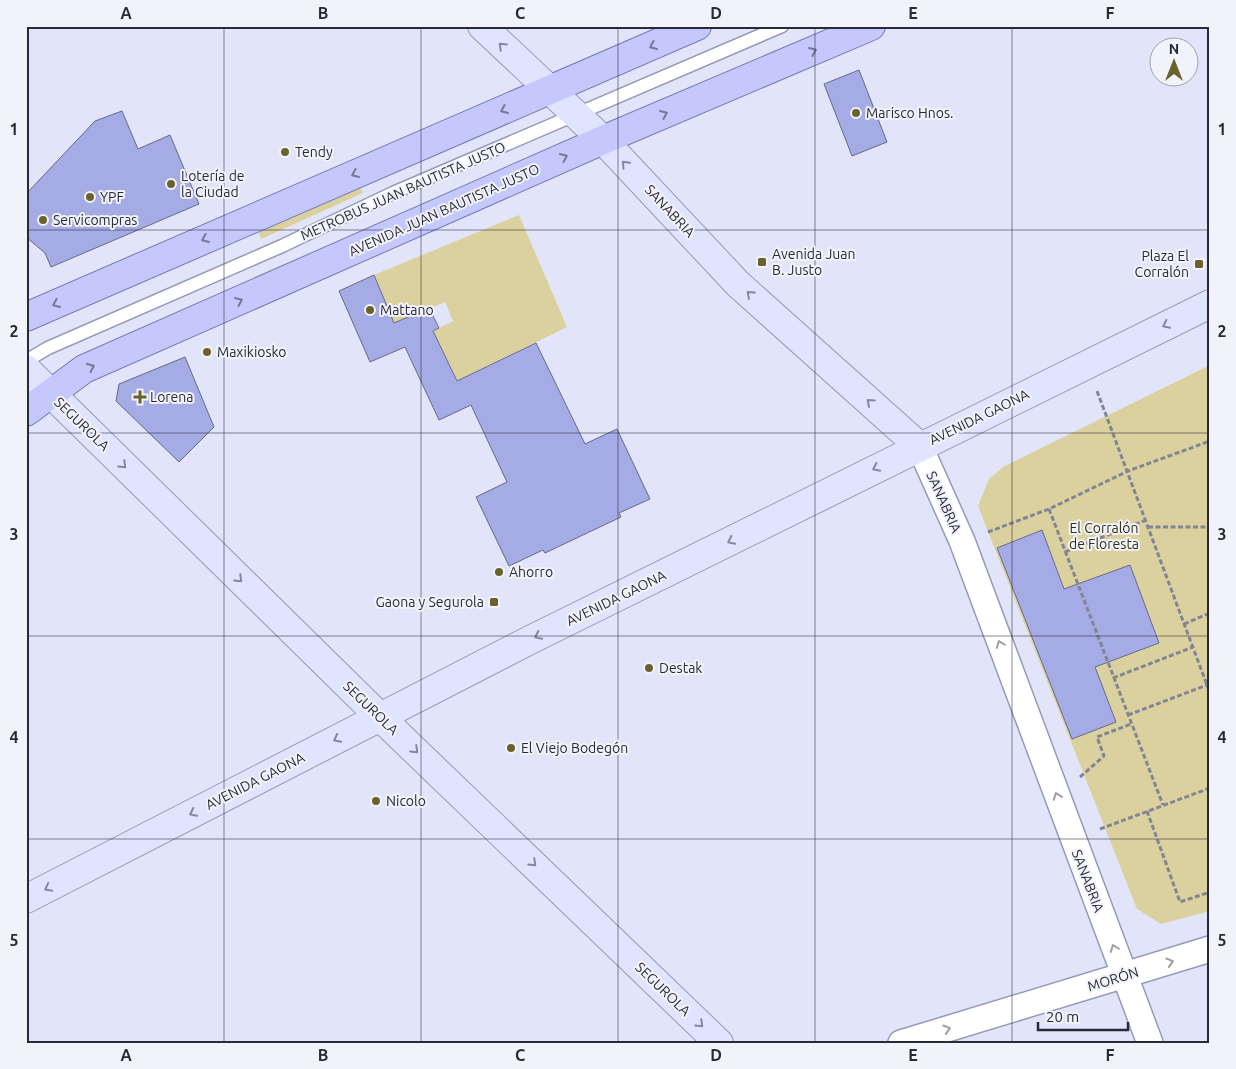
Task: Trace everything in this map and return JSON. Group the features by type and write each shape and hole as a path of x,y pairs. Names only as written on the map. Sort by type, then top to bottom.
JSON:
{"main road":[{"path":"26,317 697,26"},
{"name":"AVENIDA JUAN BAUTISTA JUSTO","path":"26,412 84,369 603,140 871,26"}],"street":[{"name":"SANABRIA","path":"482,26 603,140 738,284 920,447 962,542 1150,1043"},
{"name":"AVENIDA GAONA","path":"26,899 380,717 1210,304"},
{"name":"SEGUROLA","path":"26,370 380,717 719,1043"},
{"name":"MORÓN","path":"901,1043 1210,949"}],"lane":[{"name":"METROBUS JUAN BAUTISTA JUSTO","path":"26,361 48,348 282,246 393,193 782,26"}],"path":[{"path":"1087,364 1210,693"},
{"path":"962,542 1049,509 1128,471 1210,441"},
{"path":"1049,509 1163,805"},
{"path":"1065,552 1146,520"},
{"path":"1148,527 1210,527"},
{"path":"1184,624 1210,613"},
{"path":"1113,678 1193,647"},
{"path":"1128,715 1207,684"},
{"path":"1057,797 1104,756 1097,737 1131,724"},
{"path":"1072,839 1210,788"},
{"path":"1147,811 1180,902 1210,892"}],"green space":[{"path":"360,187 363,193 261,239 257,229"},
{"path":"519,215 567,327 457,381 433,331 453,321 445,302 394,323 374,275"},
{"name":"El Corralón de Floresta","path":"1210,365 1210,911 1161,924 1137,909 978,506 989,479 1003,467"}],"building":[{"name":"Marisco Hnos.","path":"859,70 887,142 852,156 824,84"},
{"path":"122,111 138,149 170,135 199,204 51,267 45,253 26,237 26,194 95,121"},
{"path":"374,275 394,323 429,308 439,328 433,331 457,381 536,343 585,444 617,429 650,499 619,513 621,517 545,553 543,550 509,566 476,497 507,482 471,405 439,420 405,347 370,362 339,291"},
{"path":"185,357 214,427 179,462 116,401 119,384"},
{"path":"1042,530 1064,589 1130,565 1159,643 1095,667 1116,722 1072,739 997,548"}],"place":[{"name":"Marisco Hnos.","path":"856,113"},
{"name":"Tendy","path":"285,152"},
{"name":"Lotería de la Ciudad","path":"171,184"},
{"name":"YPF","path":"90,197"},
{"name":"Servicompras","path":"43,220"},
{"name":"Avenida Juan B. Justo","path":"762,262"},
{"name":"Plaza El Corralón","path":"1199,264"},
{"name":"Mattano","path":"370,310"},
{"name":"Maxikiosko","path":"207,352"},
{"name":"Lorena","path":"140,397"},
{"name":"Ahorro","path":"499,572"},
{"name":"Gaona y Segurola","path":"494,602"},
{"name":"Destak","path":"649,668"},
{"name":"El Viejo Bodegón","path":"511,748"},
{"name":"Nicolo","path":"376,801"}]}
